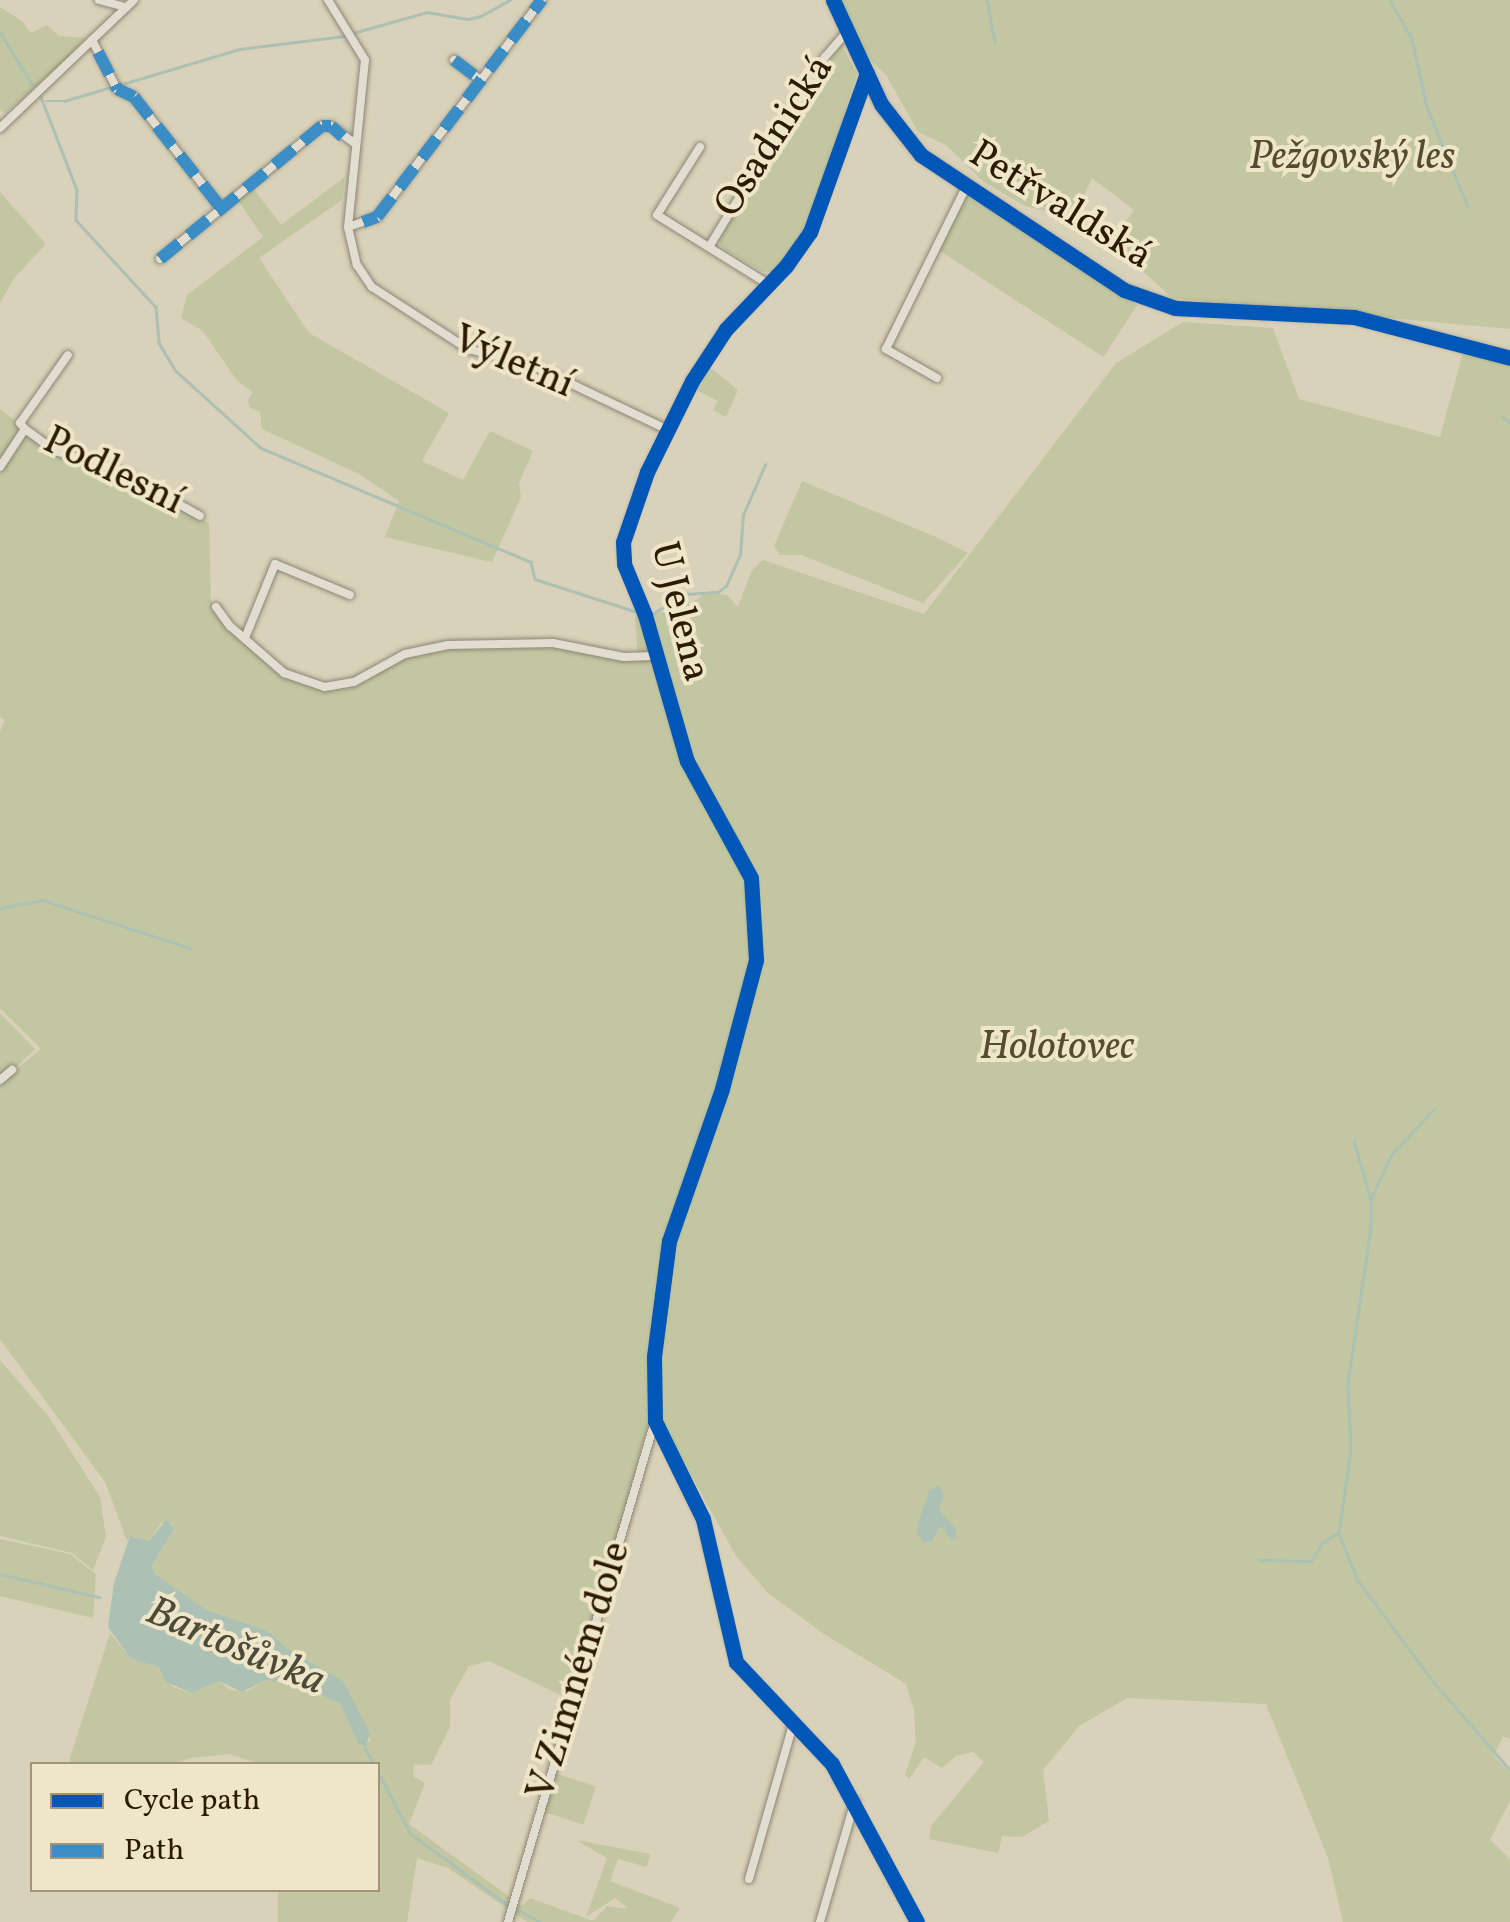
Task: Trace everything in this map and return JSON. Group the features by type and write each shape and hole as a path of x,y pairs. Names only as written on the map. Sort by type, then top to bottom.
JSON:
{"street":[{"path":"99,0 130,4"},
{"name":"Výletní","path":"328,0 364,60 348,227 357,265 372,287 458,345 534,366 666,429"},
{"path":"348,227 377,217 542,0"},
{"name":"Petřvaldská","path":"833,0 866,74 901,132 922,155 1124,290 1170,306 1354,317 1510,358"},
{"path":"0,128 130,4"},
{"name":"Osadnická","path":"709,247 824,57 848,31"},
{"path":"92,40 116,89 134,97 221,208"},
{"path":"454,60 480,80"},
{"name":"U Jelena","path":"655,1420 654,1357 670,1241 753,984 753,888 748,869 687,762 624,564 623,542 666,429 726,329 810,232 866,74"},
{"path":"160,259 322,126 331,126 354,143"},
{"name":"Osadnická","path":"700,147 658,215 768,284"},
{"path":"937,378 886,348 966,187"},
{"name":"Podlesní","path":"68,356 20,423 54,450 115,469 200,516"},
{"name":"Podlesní","path":"0,466 26,428"},
{"path":"245,638 275,564 350,594"},
{"path":"216,608 284,673 326,686 354,682 405,654 448,645 553,644 624,657 654,656"},
{"path":"0,1080 12,1070"},
{"path":"655,1420 703,1519 736,1662 832,1764 917,1922"},
{"name":"V Zimném dole","path":"508,1922 655,1420"},
{"path":"749,1879 793,1725"},
{"path":"820,1922 855,1801"}],"green space":[{"name":"Pežgovský les","path":"841,0 1510,0 1510,329 1172,298 1111,242 1134,210 1092,178 1074,218 1025,206 984,182 946,145 918,132 887,76 869,59"},
{"path":"0,7 22,21 31,33 47,25 59,36 85,38 70,58 5,113 0,110"},
{"path":"841,44 857,74 811,217 782,264 771,272 763,272 723,248 717,239"},
{"path":"345,177 342,200 259,258 309,333 449,413 422,461 463,480 490,431 533,451 519,483 521,497 492,562 385,537 399,501 359,474 262,429 260,412 250,408 248,400 253,392 237,381 203,331 181,318 187,295 263,237 238,200 253,188 281,225"},
{"path":"0,192 46,244 15,277 0,303"},
{"path":"966,194 1137,305 1103,357 932,246"},
{"name":"Holotovec","path":"1183,322 1273,328 1299,399 1440,437 1464,349 1510,364 1510,1739 1503,1736 1494,1756 1510,1773 1510,1801 1490,1840 1510,1859 1510,1922 1343,1922 1328,1858 1266,1704 1127,1698 1079,1726 1043,1770 1049,1821 1022,1837 1002,1836 998,1853 929,1839 931,1826 984,1762 973,1752 956,1756 942,1768 924,1757 909,1779 905,1775 916,1742 914,1710 906,1684 824,1634 768,1593 736,1556 653,1406 571,1700 489,1661 469,1666 450,1700 450,1727 431,1765 414,1764 413,1776 425,1783 409,1824 522,1906 530,1898 593,1921 607,1906 629,1909 615,1898 586,1917 607,1858 576,1840 650,1854 647,1867 618,1859 610,1881 680,1908 671,1922 527,1922 448,1868 417,1858 407,1922 278,1922 278,1892 380,1892 380,1762 254,1762 229,1754 179,1762 69,1762 110,1633 131,1659 159,1667 173,1687 192,1693 219,1681 230,1690 248,1691 266,1680 305,1687 340,1704 362,1747 371,1740 343,1681 285,1648 270,1632 207,1610 155,1574 151,1566 175,1530 172,1523 161,1523 149,1541 130,1536 127,1541 105,1482 0,1339 0,1013 35,1049 4,1079 41,1049 0,1008 0,731 5,720 0,717 0,409 64,459 114,472 209,523 211,601 227,627 280,673 297,683 328,689 407,656 458,646 552,645 638,661 635,615 665,612 676,601 693,602 706,593 727,595 738,607 752,570 763,560 924,614 1116,363"},
{"path":"708,366 738,390 726,417 713,410 718,401 693,388"},
{"path":"802,481 968,553 923,603 801,555 780,555 774,546"},
{"path":"0,1360 49,1417 100,1497 106,1537 93,1570 72,1553 0,1536"},
{"path":"0,1539 70,1554 96,1574 93,1618 0,1596"},
{"path":"554,1773 596,1787 583,1825 542,1811"}],"water":[{"path":"939,1485 944,1496 939,1510 955,1528 957,1538 952,1540 941,1526 931,1542 924,1542 917,1533 918,1523 929,1491"},
{"path":"167,1519 175,1529 151,1566 155,1574 207,1610 270,1632 286,1648 343,1681 370,1733 366,1747 359,1744 340,1704 305,1687 266,1680 242,1692 219,1681 192,1693 166,1682 159,1667 131,1659 108,1627 114,1583 130,1536 149,1541"}],"waterway":[{"path":"353,33 427,12 468,19 510,0"},
{"path":"987,0 995,42"},
{"path":"1390,0 1412,39 1427,107 1468,207"},
{"path":"0,32 32,84"},
{"path":"119,85 240,49 344,36"},
{"path":"46,101 64,101 111,87"},
{"path":"41,97 77,190 76,220 156,307 159,343 175,370 261,448 531,562 535,579 637,612"},
{"path":"1502,416 1510,423"},
{"path":"650,615 687,594 718,592 726,586 740,555 743,515 765,465"},
{"path":"0,908 43,900 190,948"},
{"path":"1371,1199 1391,1155 1435,1108"},
{"path":"1354,1140 1371,1200 1371,1228 1348,1384 1351,1450 1339,1533 1357,1579 1433,1681 1510,1770"},
{"path":"1259,1560 1311,1561 1322,1543 1338,1533"},
{"name":"Bartošůvka","path":"0,1574 99,1597"},
{"name":"Bartošůvka","path":"365,1748 373,1762"},
{"name":"Bartošůvka","path":"380,1776 410,1833 509,1906"},
{"name":"Bartošůvka","path":"516,1909 540,1922"}],"marked path":[{"path":"363,222 377,217 542,0"},
{"path":"98,52 117,89 134,97 221,208"},
{"path":"454,60 481,80"},
{"path":"160,259 322,126 331,126 343,137"}],"cycle path":[{"path":"833,0 881,104 921,155 1124,290 1175,308 1354,317 1510,358"},
{"path":"867,73 810,232 786,266 726,329 692,381 647,472 623,542 624,564 645,615 687,761 751,878 756,960 722,1089 669,1241 654,1357 655,1421 703,1519 736,1662 832,1764 917,1922"}]}
